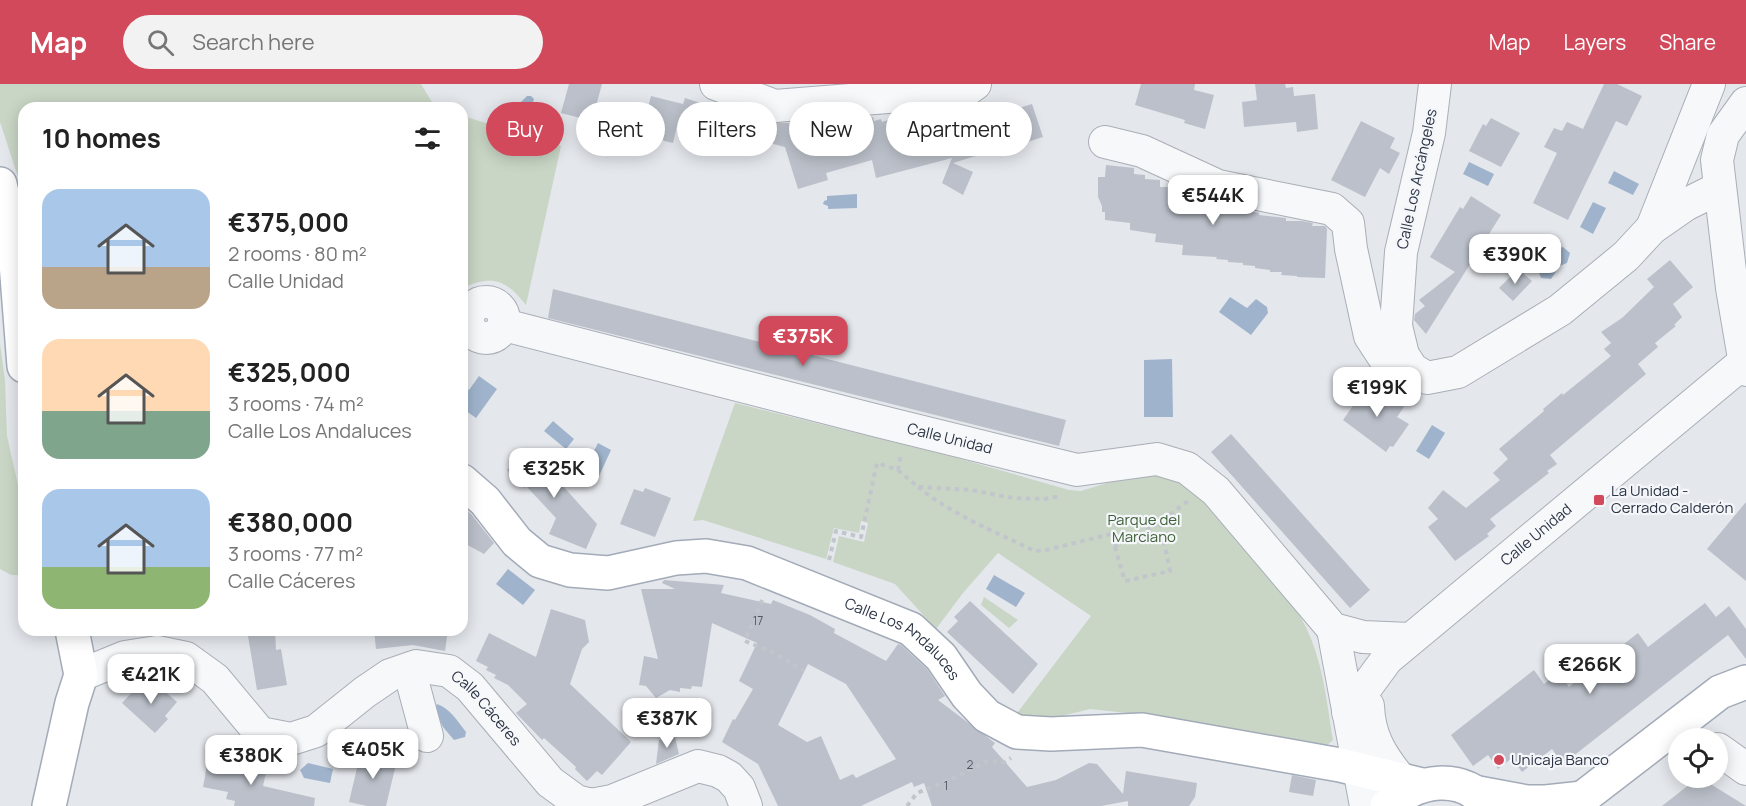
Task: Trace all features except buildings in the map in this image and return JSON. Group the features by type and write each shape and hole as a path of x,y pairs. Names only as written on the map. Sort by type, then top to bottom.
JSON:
{"main road":[{"path":"0,184 15,250 18,289"},
{"name":"Calle Los Andaluces","path":"468,486 485,501 517,542 540,561 570,570 608,573 676,558 706,556 747,563 911,629 941,657 967,695 987,716 1017,732 1051,734 1142,730 1359,770 1403,790 1444,783 1465,788 1482,799 1578,802"},
{"path":"49,806 72,703 81,675 73,636"},
{"path":"1692,728 1720,693 1746,682"},
{"path":"1578,802 1668,745"}],"street":[{"path":"716,84 775,106 960,87"},
{"name":"Calle Los Arcángeles","path":"1403,355 1396,326 1401,252 1429,133 1435,84"},
{"path":"1652,228 1709,84"},
{"path":"1745,366 1717,160 1723,135 1746,103"},
{"path":"1105,142 1142,151 1218,186 1332,209 1348,224 1351,249 1370,336 1385,359 1403,355 1412,369 1427,378 1458,372 1560,310 1626,256 1652,228 1685,205 1719,188"},
{"name":"Calle Unidad","path":"468,325 471,331 483,338 492,338 504,325 870,420 1077,470 1156,459 1187,468 1216,491 1333,629"},
{"name":"Calle Unidad","path":"1348,712 1387,659 1745,366"},
{"path":"1366,806 1333,629 1363,637 1410,639"},
{"name":"Calle Cáceres","path":"81,675 124,657 157,652 186,658 215,679 260,733 291,739 316,731 390,675 416,666 449,671 470,687 550,782 576,801 591,805 612,801 698,766 718,771 729,777 739,788 746,806"},
{"path":"409,669 427,736"},
{"name":"Calle Unidad","path":"1374,679 1368,702 1368,722 1383,758 1403,790"},
{"path":"1728,756 1746,769"}],"path":[{"path":"898,470 902,453"},
{"path":"829,560 836,531 861,537 877,463 898,470 937,501 951,509 1035,551 1111,534 1125,581 1170,571 1160,522"},
{"path":"918,487 971,490 1013,498 1044,499 1067,495"},
{"path":"1114,546 1160,522 1192,498"},
{"path":"762,598 753,626 745,641 776,654 803,670"},
{"path":"907,806 917,793 987,761 1005,762 1012,757"}],"green space":[{"path":"0,84 421,84 432,102 18,102 18,177 0,122"},
{"path":"468,118 486,123 486,156 559,156 526,305 505,285 498,282 482,282 468,286"},
{"path":"0,344 5,380 7,436 18,485 18,575 11,575 0,569"},
{"name":"Parque del Marciano","path":"735,403 954,457 1069,490 1081,491 1140,473 1161,474 1192,489 1298,613 1318,659 1333,740 1326,746 1164,717 1090,709 1046,720 1014,717 1091,616 998,553 963,593 936,629 895,584 833,562 839,536 864,542 868,523 861,521 859,533 834,528 826,559 703,520 693,521"},
{"path":"984,597 1018,620 1009,628 981,605"}],"water":[{"path":"527,96 534,99 533,102 521,102"},
{"path":"1469,162 1494,174 1488,186 1463,174"},
{"path":"1614,171 1639,184 1633,195 1608,183"},
{"path":"857,194 857,208 828,209 828,206 823,204 827,196"},
{"path":"1593,202 1606,208 1593,234 1580,227"},
{"path":"1563,247 1570,253 1567,263 1557,267 1551,279 1541,278 1538,270 1542,262 1551,253"},
{"path":"1230,297 1247,308 1256,299 1267,307 1268,313 1251,335 1219,312"},
{"path":"1172,359 1173,417 1144,417 1144,360"},
{"path":"479,376 497,389 476,418 468,412 469,390"},
{"path":"553,421 574,439 566,449 544,431"},
{"path":"1432,425 1445,433 1429,459 1416,451"},
{"path":"598,443 611,450 599,476 585,469"},
{"path":"508,569 535,590 523,605 496,584"},
{"path":"994,575 1025,593 1016,607 986,589"},
{"path":"437,704 453,716 466,732 465,737 454,740 443,727 435,709"},
{"path":"308,763 333,769 330,783 304,778 300,770"}],"place":[{"name":"La Unidad - Cerrado Calderón","path":"1599,500"},
{"name":"Unicaja Banco","path":"1499,760"}]}
